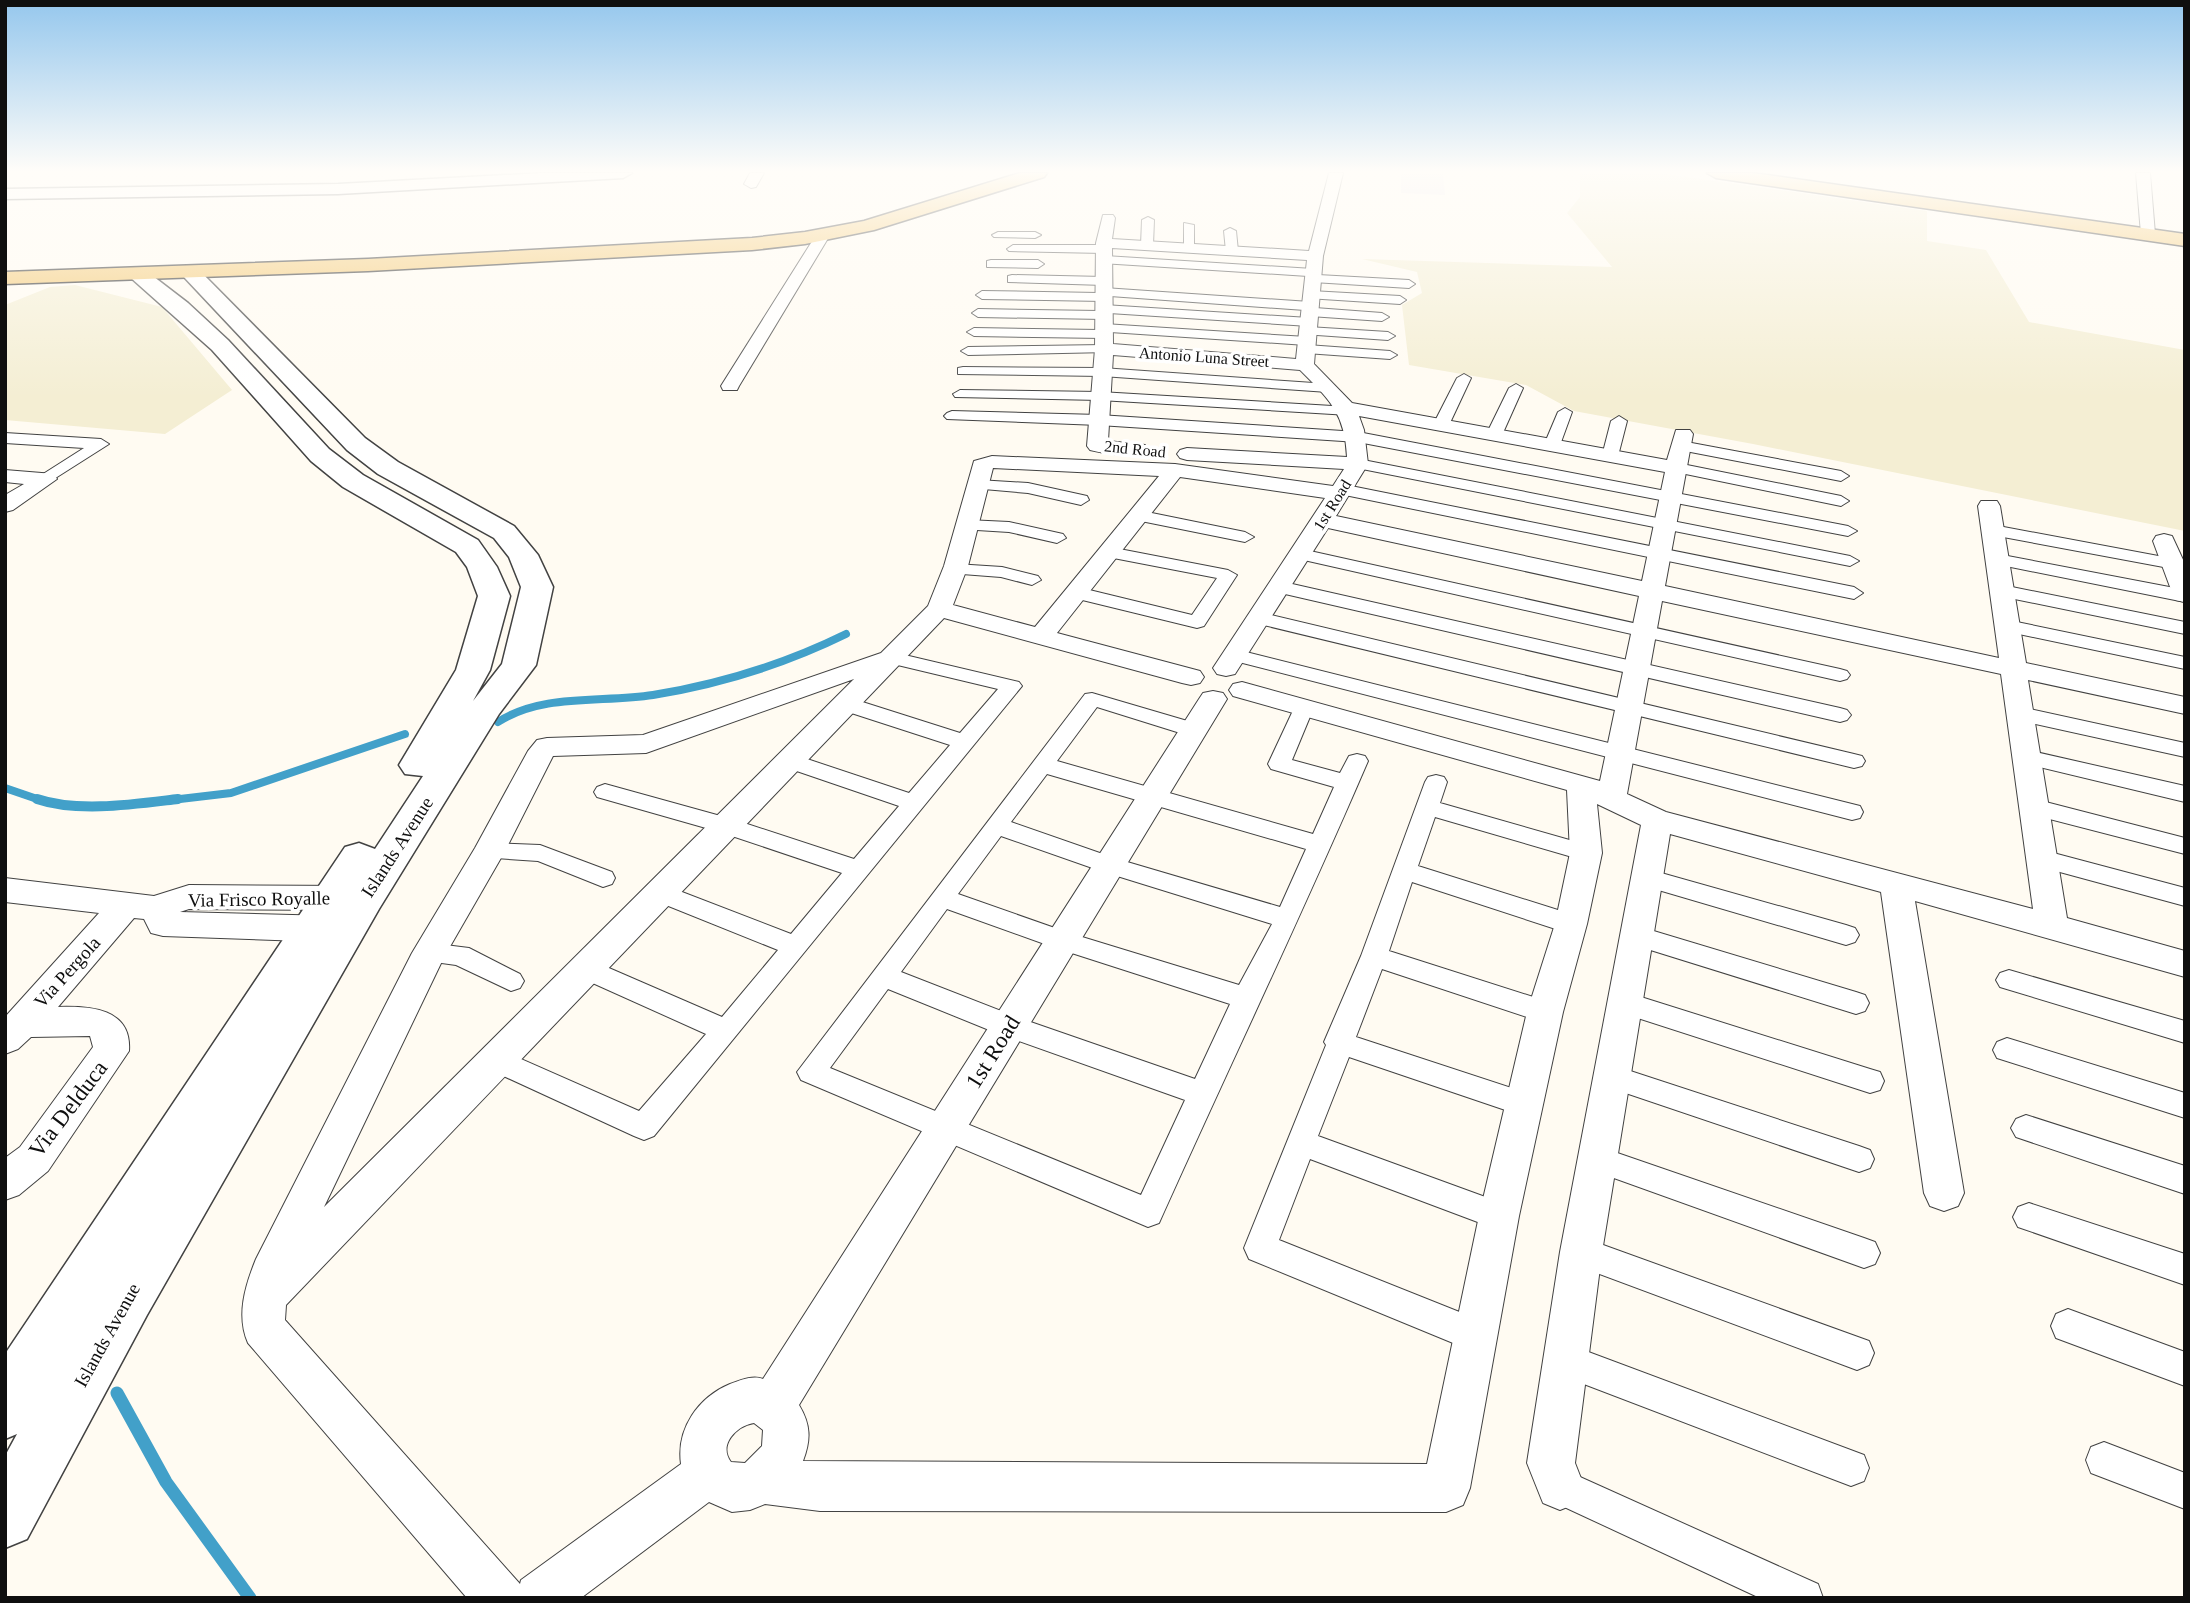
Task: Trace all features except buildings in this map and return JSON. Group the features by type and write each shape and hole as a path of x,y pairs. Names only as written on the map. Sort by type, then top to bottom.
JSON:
{"main road":[{"path":"5,278 695,248"}],"street":[{"path":"730,386 815,248"},
{"path":"968,351 1104,279 1143,248"},
{"path":"1190,248 1232,251 1309,308 1390,355"},
{"path":"1309,308 1321,248"},
{"path":"994,249 1104,279 1381,317"},
{"path":"991,264 1054,264"},
{"name":"Islands Avenue","path":"5,1410 339,913 485,709 519,666 537,587 523,555 504,532 388,468 356,444 190,272"},
{"name":"Islands Avenue","path":"5,1517 473,670 494,596 482,567 467,546 353,481 320,455 220,345 180,307 138,274"},
{"path":"999,279 1104,279 1309,308 1388,336"},
{"path":"982,295 1104,279"},
{"path":"978,313 1104,279"},
{"path":"974,332 1104,279"},
{"name":"Antonio Luna Street","path":"1104,279 1309,308"},
{"name":"2nd Road","path":"1104,279 1097,446 1359,464"},
{"path":"1309,308 1409,284"},
{"path":"1309,308 1399,300"},
{"name":"1st Road","path":"773,1405 1152,797 1258,618 1359,464 1357,437 1348,409 1328,388 1309,308"},
{"path":"963,371 1102,372 1328,388"},
{"path":"1441,425 1464,378"},
{"path":"1494,435 1516,388"},
{"path":"960,394 1100,396 1348,409 1610,456 1680,449 1841,476"},
{"path":"1552,445 1565,412"},
{"path":"952,416 1099,420 1357,437 1848,531"},
{"path":"1610,456 1619,421"},
{"path":"5,438 101,444 5,505"},
{"path":"1611,800 1680,449"},
{"path":"1680,449 1841,501"},
{"path":"265,1296 939,609 955,569 981,466 992,462 1175,470 1340,491 1854,593"},
{"path":"1359,464 1850,561"},
{"path":"1041,636 1175,470"},
{"path":"5,476 46,479"},
{"path":"978,485 1028,488 1081,500"},
{"path":"1137,515 1245,537"},
{"path":"2052,926 1991,518 2179,565"},
{"path":"1323,520 2185,706"},
{"path":"967,525 1009,527 1057,538"},
{"path":"1997,559 2185,596 2179,565 2164,541"},
{"path":"1077,593 1197,622 1228,575 1109,552"},
{"path":"1301,554 1840,675"},
{"path":"955,569 1002,572 1032,579"},
{"path":"1279,587 1840,715"},
{"path":"2002,591 2185,628"},
{"path":"939,609 1221,678 1620,753 1852,812"},
{"path":"1258,618 1854,761"},
{"path":"2007,625 2185,663"},
{"path":"496,1060 644,1127 1012,686 892,658 646,744 544,749 489,851 429,953 271,1273 265,1296 264,1328 500,1598"},
{"path":"1221,678 1304,707 1581,785 1657,820 2185,964"},
{"path":"1193,730 1093,699 811,1072 944,1130 1148,1213 1246,998 1287,919 1352,772 1279,764 1304,707"},
{"path":"846,704 964,742"},
{"path":"2020,714 2185,750"},
{"path":"2027,757 2185,794"},
{"path":"790,761 915,803"},
{"path":"1043,765 1319,844"},
{"path":"763,1480 820,1487 1446,1488 1499,1216 1545,1012 1571,924 1586,853 1581,785"},
{"path":"605,792 727,826 860,870"},
{"path":"1475,1335 1260,1248 1338,1042 1374,956 1432,795 1586,853"},
{"path":"2034,807 2185,846"},
{"path":"1657,820 1581,1252 1552,1464 1554,1475 1560,1486 1804,1598"},
{"path":"997,826 1109,865 1287,919"},
{"path":"489,851 540,853 603,878"},
{"path":"2042,859 2185,897"},
{"path":"1405,871 1571,924"},
{"path":"1647,878 1846,935"},
{"path":"1896,884 1944,1193"},
{"name":"Via Frisco Royalle","path":"5,890 141,906 163,923 339,913"},
{"path":"660,894 796,947"},
{"path":"942,898 1062,940 1246,998"},
{"name":"Via Pergola","path":"14,1031 141,906"},
{"path":"1637,936 1856,1003"},
{"path":"429,953 460,955 511,981"},
{"path":"1374,956 1545,1012"},
{"path":"586,969 726,1031"},
{"path":"883,976 1009,1026 1204,1095"},
{"path":"2009,980 2185,1032"},
{"path":"1625,1003 1870,1081"},
{"name":"Via Delduca","path":"5,1182 34,1159 111,1051 113,1042 109,1032 98,1023 14,1031"},
{"path":"1338,1042 1526,1105"},
{"path":"2007,1050 2185,1106"},
{"path":"1612,1077 1859,1159"},
{"path":"2026,1128 2185,1180"},
{"path":"1302,1143 1499,1216"},
{"path":"1597,1159 1864,1253"},
{"path":"2029,1217 2185,1270"},
{"path":"1581,1252 1857,1353"},
{"path":"2068,1326 2185,1369"},
{"path":"1567,1361 1851,1468"},
{"path":"758,1400 773,1405 785,1420 788,1440 780,1462 763,1480 742,1489 722,1486 708,1473 703,1457 705,1440 713,1423 726,1409 742,1402 758,1400"},
{"path":"2104,1460 2185,1491"},
{"path":"538,1598 708,1473"}],"shaded area":[{"path":"1596,248 1972,248 1986,250 2029,322 2185,350 2185,531 1753,444 1574,411 1526,385 1409,365 1402,305 1422,293 1417,272 1362,259 1612,267"},
{"path":"75,285 162,307 232,390 165,434 5,420 5,305 50,287"}],"waterway":[{"path":"498,722 515,713 553,703 653,695 703,685 776,664 846,634"},
{"path":"163,801 231,793 405,734"},
{"path":"5,788 38,799"},
{"path":"38,799 70,806 89,806 178,799"},
{"path":"38,799 43,801"},
{"path":"117,1393 166,1482 250,1598"}]}
